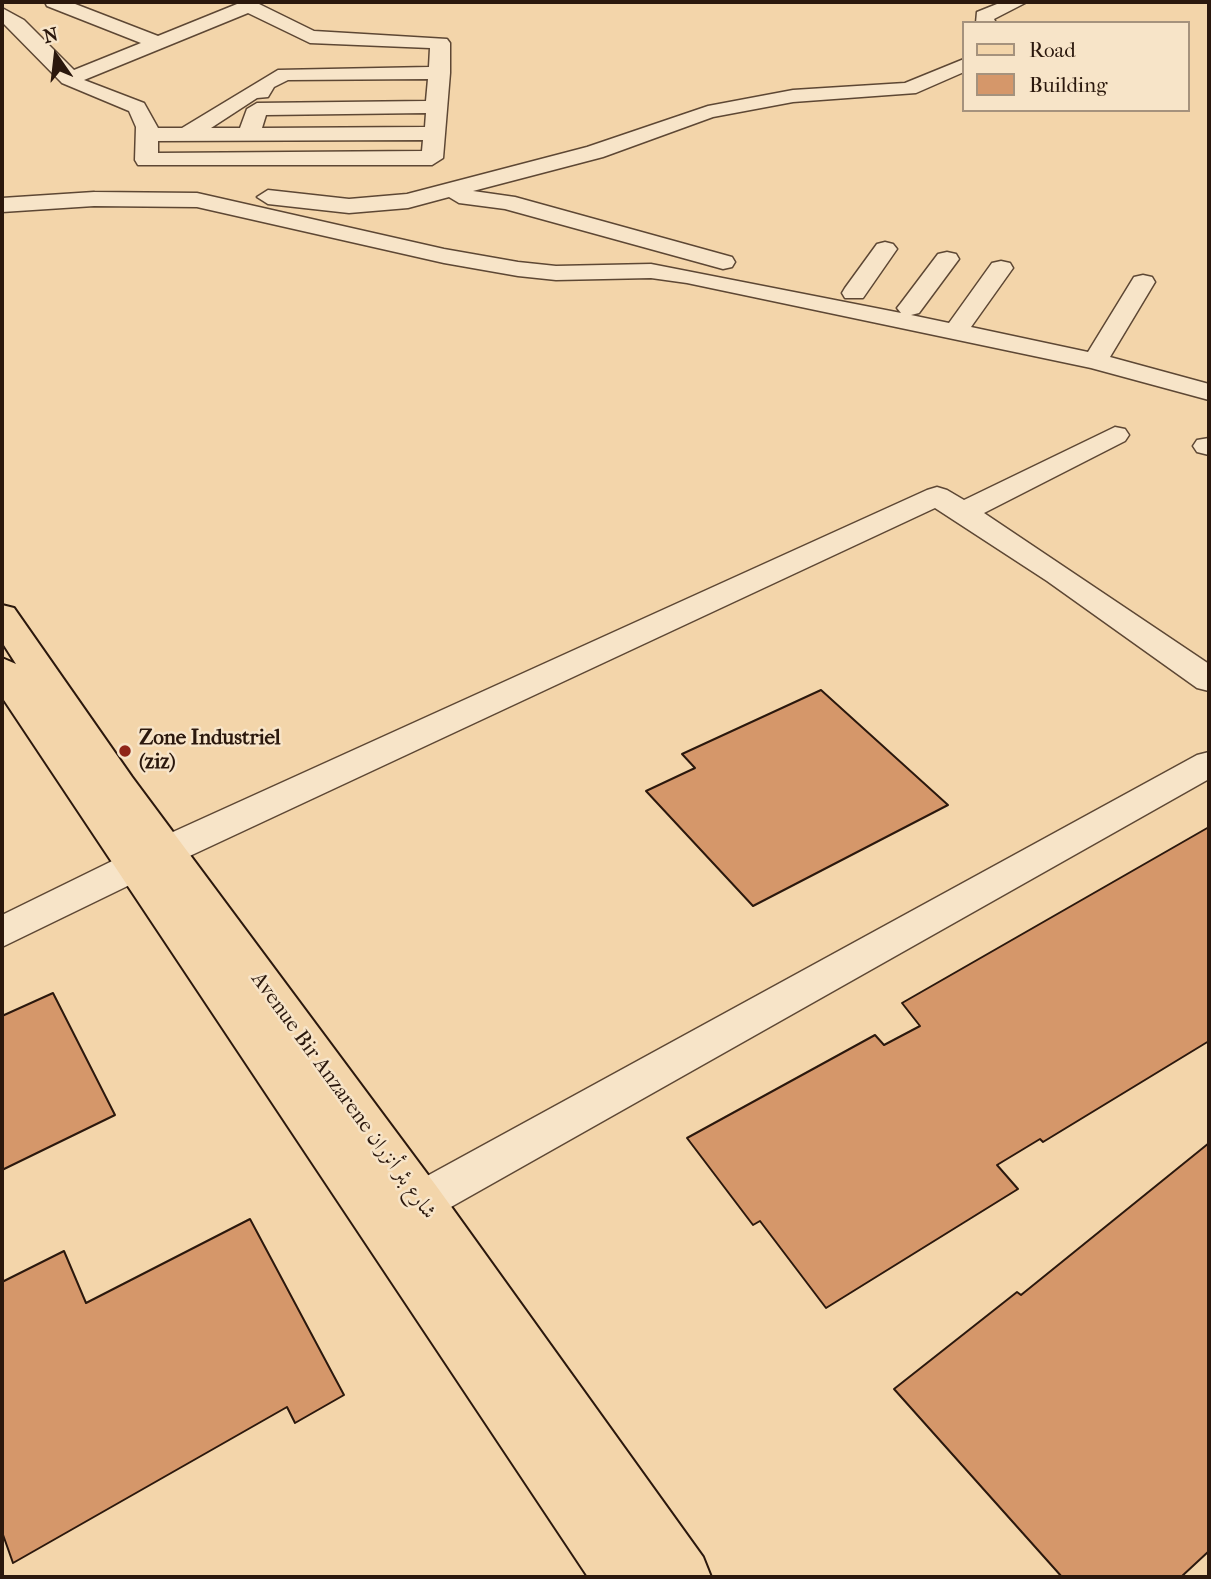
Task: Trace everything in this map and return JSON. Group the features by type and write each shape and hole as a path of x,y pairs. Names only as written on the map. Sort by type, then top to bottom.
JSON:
{"main road":[{"name":"Avenue Bir Anzarene شارع بئر أنزران","path":"2,616 118,787 150,859 621,1577"},
{"name":"Avenue Bir Anzarene شارع بئر أنزران","path":"2,670 420,1202 683,1577"}],"street":[{"path":"985,21 984,16 1018,2"},
{"path":"150,199 146,160 147,127 136,107 94,92 69,79 9,19 65,3 159,43"},
{"path":"69,79 253,4 310,37 440,43 432,158 146,160"},
{"path":"188,134 358,41"},
{"path":"2,205 261,197 375,206 431,195 595,152 708,112 793,96 909,89 962,66"},
{"path":"267,90 438,90"},
{"path":"267,90 438,90"},
{"path":"250,134 267,90"},
{"path":"375,206 393,91"},
{"path":"148,135 435,133"},
{"path":"325,203 334,158"},
{"path":"431,195 507,202 643,241 910,308 946,330"},
{"path":"197,200 444,256 518,269 556,273 651,271 687,276 1095,361 1209,392"},
{"path":"854,293 885,249"},
{"path":"910,308 947,259"},
{"path":"946,330 1001,268"},
{"path":"1095,361 1143,282"},
{"path":"963,512 1115,435"},
{"path":"2,932 150,859 937,496 1209,680"},
{"path":"420,1202 1209,764"}],"building":[{"path":"821,690 948,805 753,906 646,791 695,768 682,754"},
{"path":"1209,827 1209,1041 1043,1142 1040,1139 997,1165 1018,1189 826,1308 760,1221 753,1225 687,1138 875,1035 884,1045 920,1026 902,1003"},
{"path":"53,993 115,1115 2,1170 2,1016"},
{"path":"1209,1143 1209,1551 1181,1577 1062,1577 894,1389 1017,1292 1021,1295"},
{"path":"250,1219 344,1395 295,1423 287,1407 13,1563 2,1532 2,1282 64,1251 86,1303"}],"place":[{"name":"Zone Industriel (ziz)","path":"125,751"}]}
